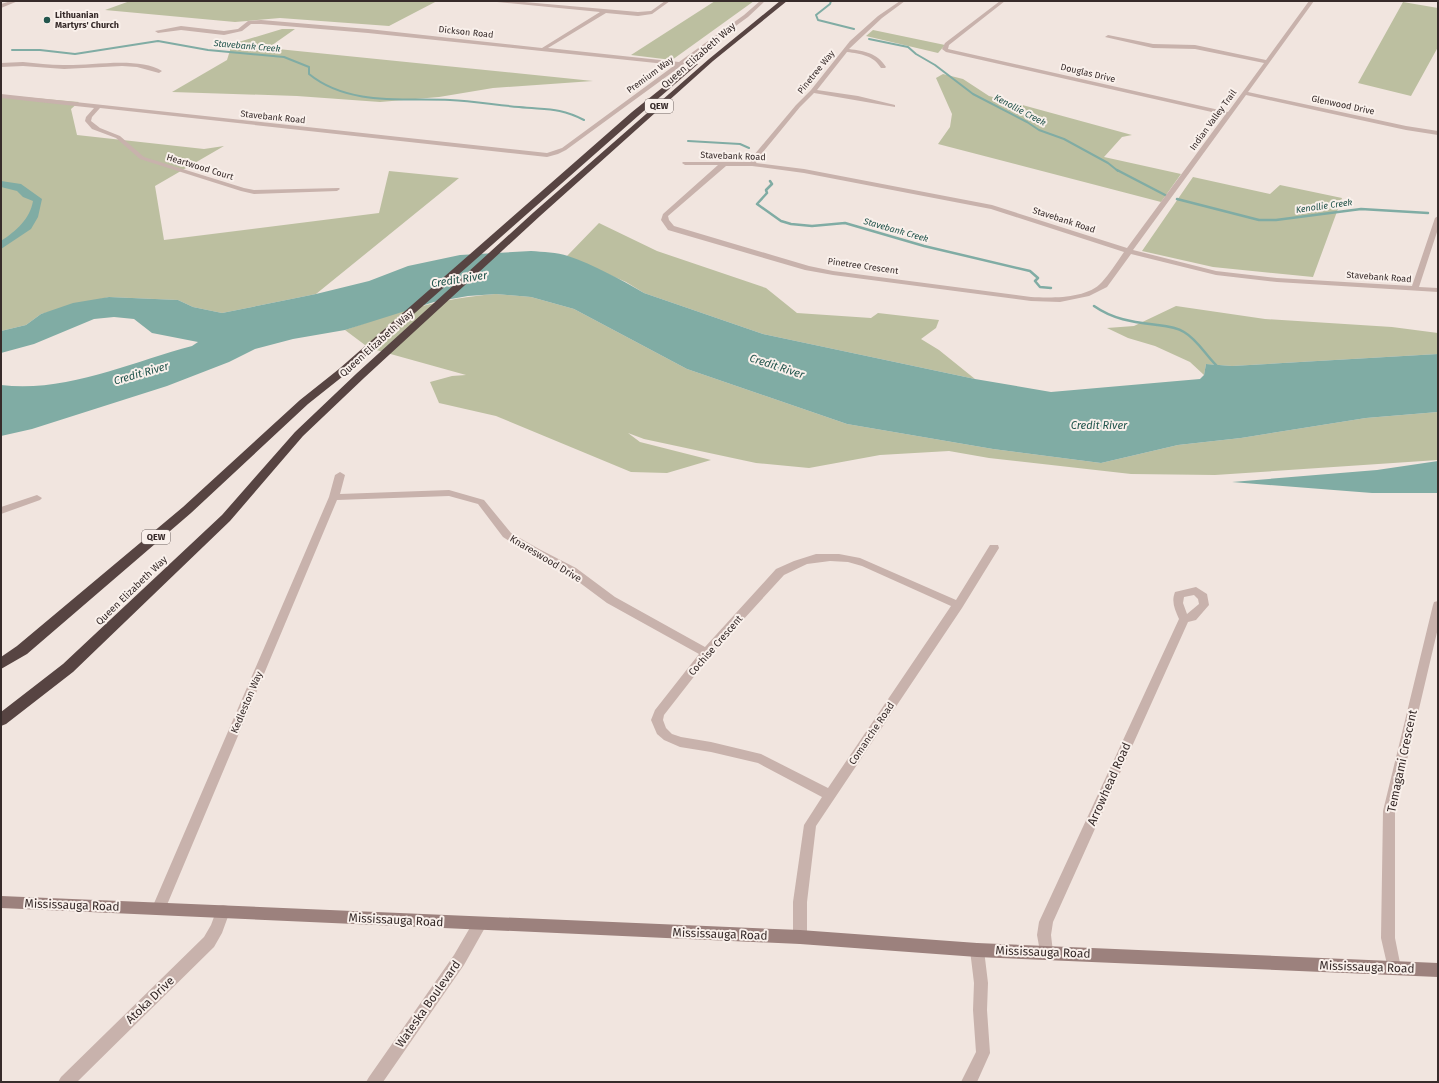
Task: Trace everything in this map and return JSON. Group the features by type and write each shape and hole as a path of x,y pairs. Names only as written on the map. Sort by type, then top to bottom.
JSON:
{"highway":[{"name":"Queen Elizabeth Way","path":"1,664 22,650 187,510 304,402 343,371 652,99 734,30 772,1"},
{"name":"Queen Elizabeth Way","path":"1,720 68,668 226,518 299,434 360,376 537,214 720,52 784,1"}],"main road":[{"name":"Mississauga Road","path":"1,902 800,937 977,950 1438,970"}],"street":[{"path":"1,6 16,1"},
{"path":"497,1 645,14 668,1"},
{"name":"Premium Way","path":"543,155 556,153 564,149 763,1"},
{"name":"Pinetree Way","path":"752,164 756,156 813,91 845,50 868,27 903,1"},
{"name":"Douglas Drive","path":"1003,1 947,44 944,49 955,53 1229,114"},
{"name":"Indian Valley Trail","path":"1129,251 1312,1"},
{"path":"542,50 605,11"},
{"name":"Dickson Road","path":"158,30 181,28 206,32 231,33 240,30 250,22 261,22 679,64"},
{"path":"1108,37 1153,46 1195,47 1267,62"},
{"path":"845,50 872,55 880,60 883,67"},
{"path":"1,65 23,64 64,67 122,64 137,65 159,71"},
{"path":"813,91 893,106"},
{"name":"Glenwood Drive","path":"1244,93 1406,128 1438,133"},
{"name":"Stavebank Road","path":"1,96 97,108 543,155"},
{"name":"Heartwood Court","path":"97,108 88,121 94,129 116,136 125,142 135,154 150,160 249,191 264,192 337,189"},
{"name":"Stavebank Road","path":"685,163 752,164 804,171 992,207 1129,251 1202,270 1241,277 1438,290"},
{"name":"Pinetree Crescent","path":"724,164 665,215 671,228 808,268 854,276 1031,299 1068,299 1083,297 1104,285 1129,251"},
{"path":"1415,288 1438,218"},
{"path":"334,497 340,475"},
{"name":"Knareswood Drive","path":"334,497 449,493 481,502 507,535 535,552 572,571 618,604 706,653"},
{"name":"Kedleston Way","path":"159,908 334,497"},
{"path":"1,511 37,498"},
{"name":"Comanche Road","path":"800,937 800,902 810,825 958,605 994,548"},
{"name":"Cochise Crescent","path":"829,795 762,759 730,751 680,742 668,737 661,731 657,720 659,713 706,653 780,572 795,563 830,556 850,559 871,566 958,605"},
{"name":"Temagami Crescent","path":"1394,968 1388,938 1389,811 1438,605"},
{"name":"Arrowhead Road","path":"1046,952 1044,935 1046,922 1184,619"},
{"name":"Atoka Drive","path":"66,1082 209,942 217,928 223,911"},
{"name":"Wateska Boulevard","path":"374,1082 459,960 480,924"},
{"path":"969,1082 983,1053 980,1010 981,983 977,950"}],"green space":[{"path":"130,1 437,1 389,26 280,18 235,22 105,10"},
{"path":"715,1 754,1 672,60 631,55"},
{"path":"1403,2 1438,8 1438,47 1411,96 1358,83"},
{"path":"282,29 295,29 268,48 593,81 493,88 439,97 380,102 297,96 172,92 227,60 232,44"},
{"path":"873,30 945,45 938,53 866,36"},
{"path":"943,74 963,79 989,96 1132,135 1122,137 1104,157 1181,174 1161,202 938,144 950,127 952,114 936,78"},
{"path":"1,95 79,102 71,109 77,135 204,149 224,146 155,186 164,240 379,213 389,171 459,178 316,294 222,313 193,307 178,300 109,297 41,314 26,325 1,331"},
{"path":"1193,177 1270,194 1280,185 1342,198 1313,277 1213,267 1142,251"},
{"path":"599,223 657,251 766,288 797,313 871,318 878,313 939,320 936,328 921,339 939,350 975,379 763,334 644,293 626,282 567,256"},
{"path":"496,294 531,297 574,309 687,369 847,424 993,449 1101,463 1178,445 1241,438 1366,418 1438,412 1438,460 1215,475 1131,474 989,458 949,451 880,455 809,468 756,463 644,439 628,433 640,442 711,460 667,473 631,472 496,416 439,403 430,382 452,376 466,375 369,348 345,330 383,317 438,302"},
{"path":"1176,306 1265,319 1392,327 1438,333 1438,354 1232,366 1206,364 1204,375 1190,362 1155,346 1128,338 1107,328 1134,326"}],"water":[{"path":"1,181 21,184 42,199 38,217 31,229 1,249 1,241 12,233 26,219 33,201 23,197 17,191 1,187"},
{"name":"Credit River","path":"531,251 555,253 568,256 607,273 644,293 763,334 975,379 1051,392 1200,379 1204,375 1206,364 1232,366 1438,354 1438,412 1366,418 1241,438 1178,445 1101,463 993,449 847,424 687,369 574,309 531,297 496,294 468,296 434,302 345,330 293,339 255,349 229,362 167,386 32,429 1,436 1,385 50,385 74,380 192,346 198,342 152,333 134,319 114,317 94,319 34,344 1,353 1,331 26,325 41,314 73,303 109,297 178,300 193,307 222,313 316,294 369,281 408,266 460,255"},
{"path":"1438,461 1438,493 1372,493 1232,482 1377,470"}],"waterway":[{"name":"Kenollie Creek","path":"831,1 830,4 816,15 818,20 854,29"},
{"name":"Kenollie Creek","path":"869,39 908,47 916,54 935,65 973,94 1027,122 1039,130 1064,139 1108,163 1118,171"},
{"name":"Stavebank Creek","path":"12,50 40,50 75,54 158,41 208,50 284,57 309,67 309,74 324,84 359,96 459,101 552,110 567,113 584,120"},
{"name":"Stavebank Creek","path":"688,141 740,144 749,148"},
{"name":"Kenollie Creek","path":"1117,170 1167,196"},
{"name":"Stavebank Creek","path":"770,181 772,184 766,190 767,193 757,204 781,221 791,224 812,226 845,223 924,246 1030,271 1038,278 1035,281 1040,287 1051,288"},
{"name":"Kenollie Creek","path":"1177,199 1259,220 1276,220 1361,209 1428,213"},
{"name":"Stavebank Creek","path":"1094,306 1124,320 1167,326 1181,330 1194,339 1218,367"}],"place":[{"name":"Lithuanian Martyrs' Church","path":"47,20"}]}
